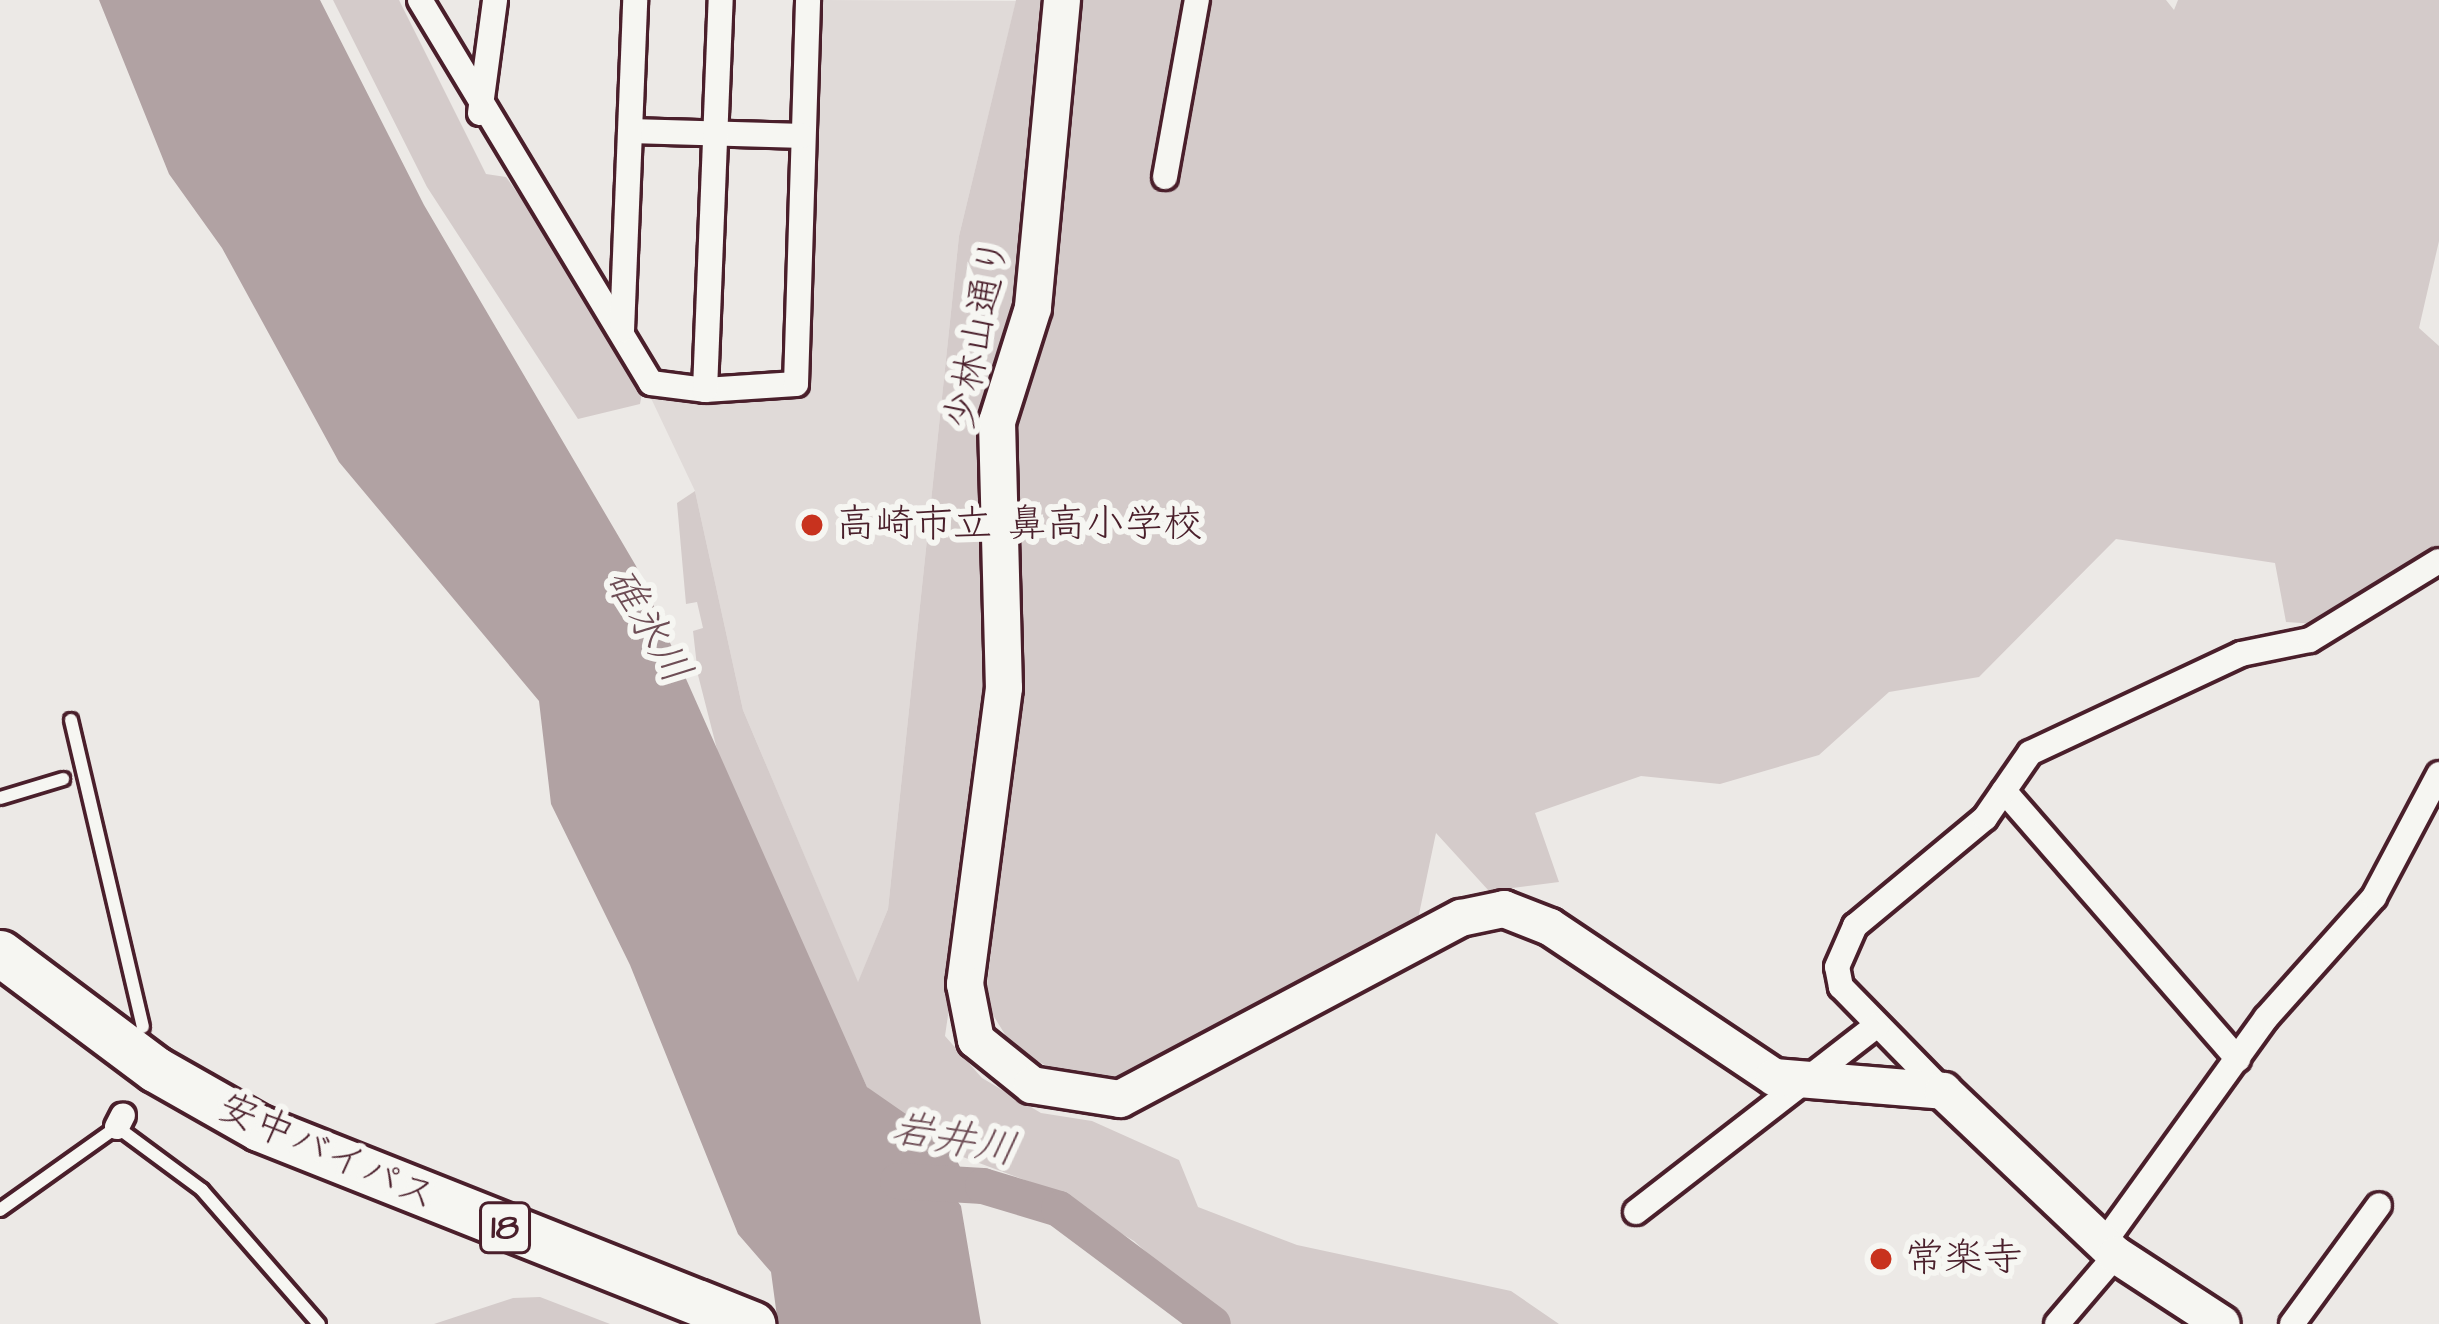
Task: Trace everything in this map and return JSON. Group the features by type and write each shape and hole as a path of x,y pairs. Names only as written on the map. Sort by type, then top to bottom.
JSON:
{"highway":[{"name":"安中バイパス","path":"0,953 155,1069 260,1128 752,1324"},
{"name":"安中バイパス","path":"0,993 133,1089 280,1170 688,1324"}],"street":[{"path":"421,0 480,113 622,330 651,383 705,390 796,384 808,0"},
{"path":"480,113 495,0"},
{"path":"622,330 635,0"},
{"path":"705,390 721,0"},
{"name":"少林山通り","path":"1062,0 1033,308 998,422 1004,688 965,984 976,1040 1032,1084 1120,1099 1461,918 1504,909 1550,927 1726,1054 1774,1077 1813,1079"},
{"path":"1165,177 1197,0"},
{"path":"633,131 801,136"},
{"path":"2222,1324 2109,1250 1942,1091 1877,1024 1838,975 1855,926 2004,791 2030,753 2100,712 2145,706 2241,654 2311,640 2439,561"},
{"path":"2057,1324 2238,1059 2383,884 2439,774"},
{"path":"2004,791 2238,1059"},
{"path":"1636,1212 1813,1079 1877,1024"},
{"path":"1813,1079 1942,1091"},
{"path":"2292,1324 2379,1205"}],"lane":[{"path":"71,720 143,1027"},
{"path":"0,799 63,779"},
{"path":"0,1210 120,1121 202,1190 320,1324"}],"shaded area":[{"path":"333,0 399,0 486,174 506,177 590,295 644,383 640,404 578,419 427,187"},
{"name":"高崎市立 鼻高小学校","path":"821,0 1016,1 959,236 888,909 858,983 743,710 695,491 649,394 811,389"},
{"path":"1016,0 1053,0 1018,321 988,379 995,691 945,1036 982,1078 1041,1113 1092,1121 1179,1160 1198,1207 1297,1245 1511,1291 1559,1324 1225,1324 1134,1241 1041,1186 928,1144 867,1087 722,769 698,675 693,631 703,628 697,602 686,604 677,503 695,491 743,710 858,982 888,909 959,236"},
{"path":"1073,0 2166,0 2174,10 2178,0 2439,0 2439,241 2419,328 2439,346 2439,546 2332,625 2286,622 2275,563 2116,539 1979,677 1889,692 1819,755 1720,784 1641,776 1535,813 1559,882 1489,891 1436,833 1418,919 1119,1078 1066,1076 1014,1049 985,1002 1018,725 1010,426"},
{"path":"540,1297 610,1324 434,1324 513,1298"}],"water":[{"name":"碓氷川","path":"99,0 320,0 424,205 636,566 867,1087 949,1144 961,1169 938,1175 961,1206 981,1324 778,1324 771,1272 738,1234 630,965 551,804 539,701 339,462 222,248 169,174"}],"waterway":[{"name":"岩井川","path":"898,1181 983,1186 1059,1209 1213,1324"}],"place":[{"name":"高崎市立 鼻高小学校","path":"812,525"},
{"name":"常楽寺","path":"1881,1259"}]}
